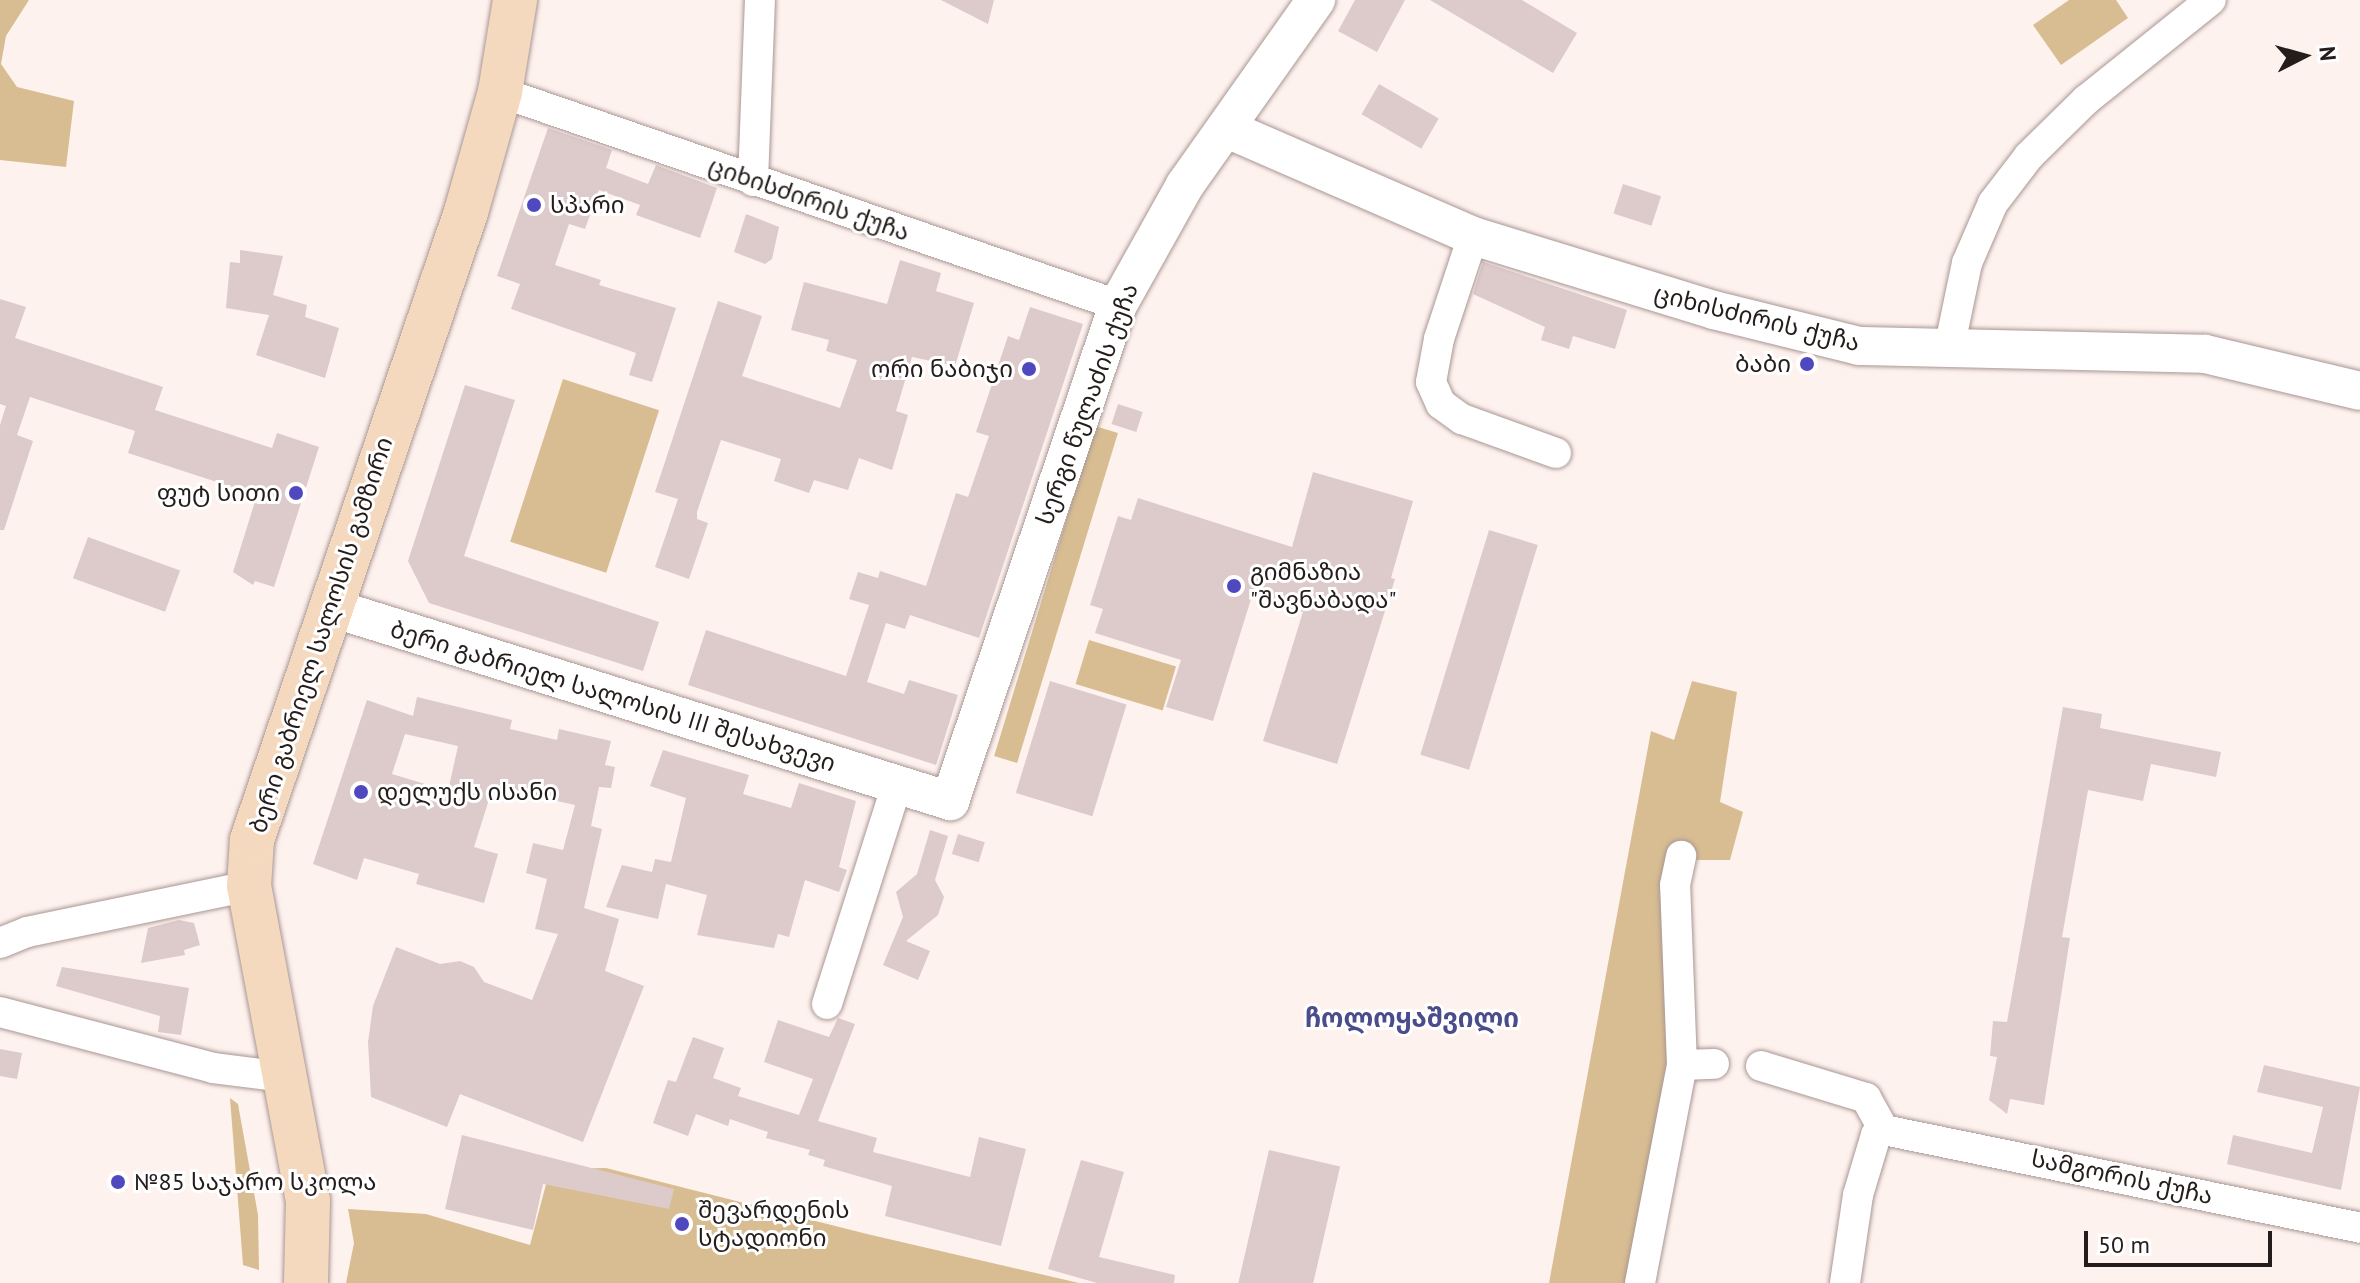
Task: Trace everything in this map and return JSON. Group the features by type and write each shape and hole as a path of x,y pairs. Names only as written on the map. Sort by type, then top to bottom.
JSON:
{"main road":[{"name":"ბერი გაბრიელ სალოსის გამზირი","path":"306,1283 308,1201 249,886 252,840 466,212 500,92 515,0"}],"street":[{"path":"753,181 760,0"},
{"name":"სერგი წულაძის ქუჩა","path":"950,801 1118,305 1177,197 1316,0"},
{"path":"1949,349 1967,263 1993,203 2029,156 2086,100 2211,0"},
{"name":"ციხისძირის ქუჩა","path":"500,92 1118,305"},
{"name":"ციხისძირის ქუჩა","path":"1227,129 1473,236 1714,310 1845,342 1949,349 2205,354 2360,391"},
{"path":"1473,236 1439,339 1431,382 1441,404 1462,419 1556,453"},
{"name":"ბერი გაბრიელ სალოსის III შესახვევი","path":"329,607 950,801"},
{"path":"827,1004 897,784"},
{"path":"1640,1283 1682,1065 1675,901 1681,856"},
{"path":"0,943 27,932 249,886"},
{"path":"0,1012 213,1068 285,1077"},
{"path":"1682,1065 1714,1064"},
{"path":"1761,1066 1866,1098 1884,1130 1876,1135 1858,1195 1845,1283"},
{"name":"სამგორის ქუჩა","path":"1884,1130 2360,1228"}],"shaded area":[{"path":"0,0 29,0 6,36 1,64 17,87 74,101 66,167 0,160"},
{"path":"2069,0 2116,0 2128,18 2061,65 2033,25"},
{"path":"563,379 659,410 606,573 510,542"},
{"path":"1095,426 1118,433 1017,763 994,756"},
{"path":"1089,640 1176,667 1163,711 1076,684"},
{"path":"1692,681 1737,692 1720,802 1743,812 1730,860 1675,860 1670,1056 1630,1283 1549,1283 1651,731 1674,740"},
{"path":"230,1098 238,1104 258,1215 259,1270 243,1265"},
{"name":"შევარდენის სტადიონი","path":"606,1168 867,1234 1079,1283 346,1283 354,1243 348,1209 426,1214 530,1245 550,1169"}],"building":[{"path":"941,0 994,0 988,24"},
{"path":"1355,0 1405,0 1377,52 1338,31"},
{"path":"1430,0 1522,0 1577,33 1553,73"},
{"path":"1379,84 1439,118 1421,149 1362,114"},
{"path":"548,128 612,150 606,168 648,184 656,165 717,188 700,238 636,215 640,205 599,190 585,229 569,224 555,265 601,280 599,285 676,308 652,382 629,375 636,353 511,309 520,284 497,276"},
{"path":"1623,184 1661,196 1651,226 1613,213"},
{"path":"746,214 779,227 772,259 765,264 734,252"},
{"path":"240,250 283,256 273,295 307,305 305,317 339,328 325,378 256,355 269,315 226,308 230,262 240,263"},
{"path":"900,260 941,273 936,291 974,303 955,366 912,357 896,411 908,415 892,470 859,458 848,490 814,480 809,493 774,481 781,459 721,440 697,512 697,519 708,523 689,579 655,567 678,499 655,492 718,301 762,316 742,376 840,408 857,360 826,351 829,340 791,330 804,282 887,304"},
{"path":"1483,262 1627,310 1615,349 1573,336 1569,349 1541,340 1545,327 1473,294"},
{"path":"0,299 26,307 15,338 163,387 155,410 272,448 277,433 319,447 274,587 255,581 253,585 233,572 257,495 128,453 135,431 30,397 17,435 33,441 4,530 0,530 0,425 6,406 0,404"},
{"path":"1030,307 1083,324 979,638 910,615 905,629 886,623 867,682 904,694 909,680 958,695 936,765 688,685 706,630 846,676 869,605 849,599 858,572 878,578 880,571 926,586 956,493 968,497 989,436 976,432 1008,336 1019,340"},
{"path":"465,385 515,400 464,556 659,622 643,671 429,603 408,561"},
{"path":"1118,404 1143,412 1136,432 1112,424"},
{"path":"1313,472 1413,501 1391,578 1395,579 1337,764 1263,741 1303,612 1252,596 1213,721 1166,707 1181,660 1095,633 1103,609 1090,605 1118,516 1131,520 1138,498 1292,547"},
{"path":"1489,530 1538,545 1469,770 1420,755"},
{"path":"88,537 180,571 165,612 73,578"},
{"path":"1050,681 1127,704 1092,816 1016,793"},
{"path":"417,697 512,720 510,729 557,740 559,729 611,741 605,765 615,767 611,788 599,787 591,826 602,829 584,908 619,919 605,971 644,986 583,1142 460,1094 447,1127 371,1097 368,1042 373,1006 396,947 440,964 460,961 474,967 484,982 532,1000 558,934 535,929 547,879 526,873 533,843 563,850 575,805 493,787 474,847 498,854 484,903 416,884 419,874 364,858 357,880 313,864 367,700 413,716","holes":["405,734 458,746 448,791 392,774"]},
{"path":"2063,707 2102,714 2100,728 2221,752 2216,777 2151,764 2143,801 2088,790 2062,937 2070,938 2044,1105 2010,1099 2007,1114 1989,1100 1997,1057 1990,1056 1993,1021 2007,1022"},
{"path":"663,750 749,775 743,794 791,808 799,783 856,801 839,867 847,870 839,892 805,880 789,937 778,934 774,948 697,935 707,895 666,884 658,919 606,907 622,865 652,872 655,859 671,862 686,798 650,786"},
{"path":"930,830 948,836 935,880 944,897 938,915 906,941 930,951 918,980 883,965 903,917 896,892 917,874"},
{"path":"958,834 985,842 979,862 952,854"},
{"path":"179,920 194,923 200,945 184,950 185,955 141,963 148,928"},
{"path":"62,967 189,988 181,1035 158,1032 160,1016 56,986"},
{"path":"838,1018 855,1024 818,1121 877,1138 873,1152 970,1177 979,1137 1026,1149 1001,1246 885,1216 892,1186 823,1166 825,1160 808,1155 810,1150 766,1138 768,1132 730,1119 728,1126 696,1114 688,1136 653,1123 668,1080 676,1082 693,1037 724,1048 713,1078 741,1088 738,1096 799,1115 813,1079 764,1062 778,1020 829,1037"},
{"path":"0,1049 22,1053 17,1079 0,1076"},
{"path":"2264,1065 2360,1087 2341,1190 2227,1164 2233,1135 2312,1153 2323,1107 2257,1092"},
{"path":"462,1135 674,1189 669,1209 543,1184 533,1230 445,1209"},
{"path":"1269,1150 1340,1166 1313,1283 1238,1283"},
{"path":"1081,1160 1124,1172 1099,1257 1175,1275 1174,1283 1097,1283 1048,1269"}],"place":[{"name":"სპარი","path":"534,205"},
{"name":"ბაბი","path":"1807,364"},
{"name":"ორი ნაბიჯი","path":"1029,369"},
{"name":"ფუტ სითი","path":"296,493"},
{"name":"გიმნაზია \"შავნაბადა\"","path":"1234,586"},
{"name":"დელუქს ისანი","path":"361,792"},
{"name":"№85 საჯარო სკოლა","path":"118,1182"},
{"name":"შევარდენის სტადიონი","path":"682,1224"}],"district":[{"name":"ჩოლოყაშვილი","path":"1412,1018"}]}
